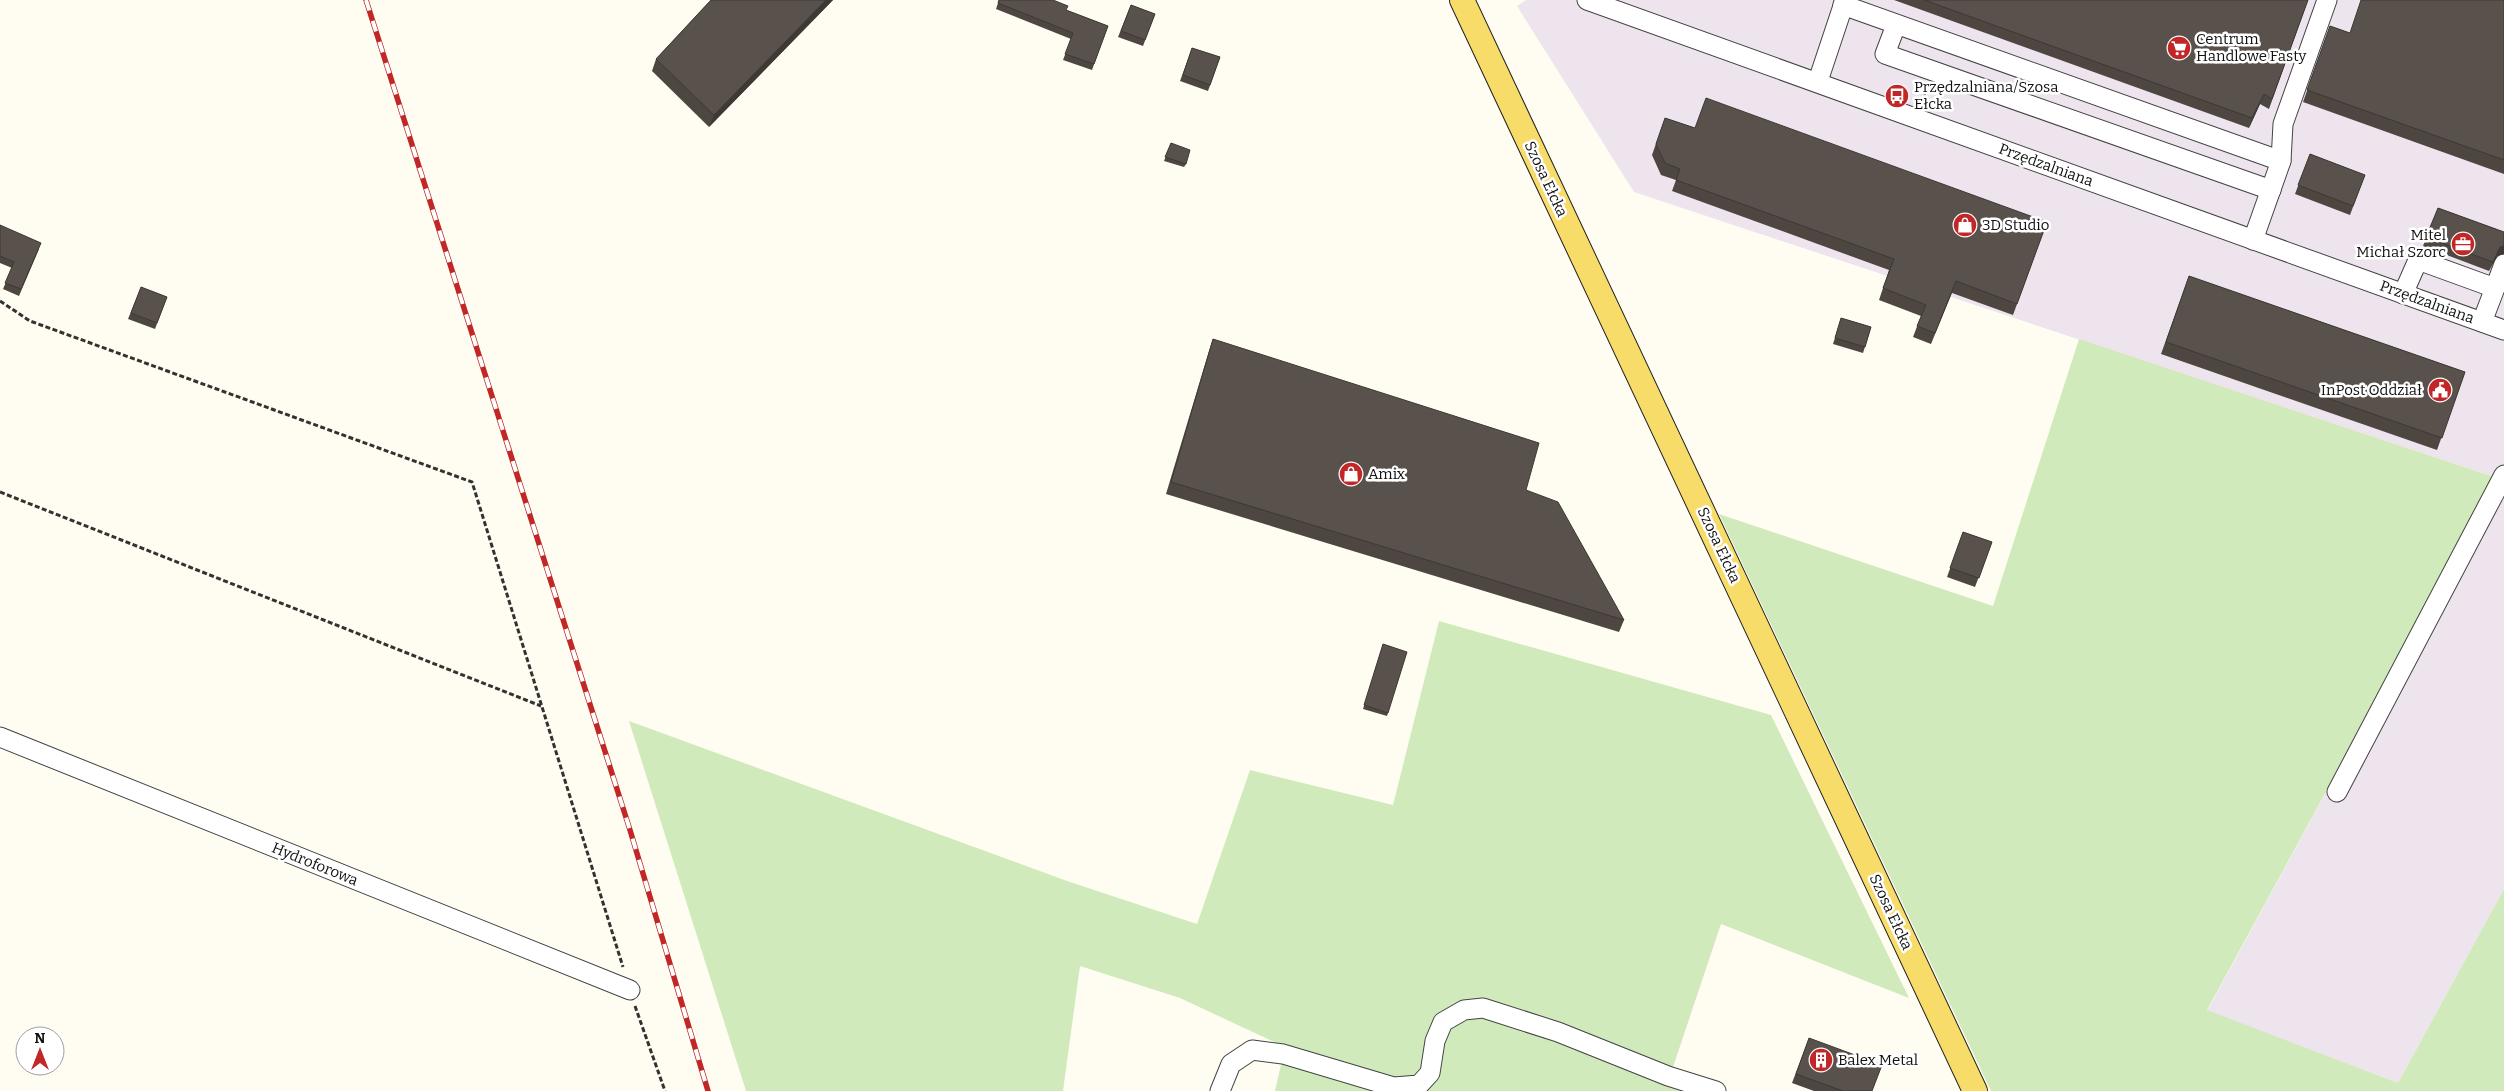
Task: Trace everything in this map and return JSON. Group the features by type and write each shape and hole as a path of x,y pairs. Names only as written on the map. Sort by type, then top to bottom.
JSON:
{"main road":[{"name":"Szosa Ełcka","path":"1462,0 1975,1091"}],"street":[{"name":"Przędzalniana","path":"1587,0 1818,81 2504,330"},
{"path":"2253,240 2280,160 2283,124 2327,0"},
{"path":"1818,81 1844,2 1896,24 2280,160"},
{"path":"1896,24 1885,54 2271,190"},
{"path":"2403,294 2418,260 2495,288"},
{"path":"2482,322 2504,264"},
{"path":"2337,792 2504,475"},
{"name":"Hydroforowa","path":"0,737 630,990"},
{"path":"1220,1091 1231,1064 1252,1050 1283,1054 1394,1087 1418,1085 1430,1073 1435,1041 1443,1022 1464,1010 1483,1008 1558,1032 1668,1076 1716,1091"}],"path":[{"path":"0,301 30,321 472,482 630,990 665,1091"},
{"path":"0,492 541,706"}],"shaded area":[{"path":"1526,0 2504,0 2504,889 2398,1083 2207,1011 2497,478 1634,192 1517,6"}],"green space":[{"path":"2079,339 2497,478 2207,1010 2398,1083 2504,889 2504,1091 1991,1091 1719,514 1993,606"},
{"path":"1439,621 1771,715 1909,998 1721,924 1668,1082 1695,1091 1275,1091 1285,1047 1180,998 1080,966 1063,1091 746,1091 629,721 1067,881 1197,924 1250,770 1393,805"}],"building":[{"path":"711,0 826,0 714,115 656,59"},
{"path":"999,0 1053,0 1068,6 1066,10 1108,26 1094,64 1065,54 1073,33 998,3"},
{"name":"Centrum Handlowe Fasty","path":"1924,0 2308,0 2272,99 2264,94 2252,118"},
{"path":"2361,0 2504,0 2504,160 2307,90 2330,26 2350,33"},
{"path":"1131,5 1155,14 1145,40 1121,31"},
{"path":"1192,48 1220,57 1210,85 1183,75"},
{"path":"1706,98 2047,222 2017,304 1956,281 1935,333 1917,326 1926,305 1883,288 1894,259 1676,180 1680,169 1665,163 1656,144 1665,118 1695,128"},
{"path":"1171,143 1190,150 1186,164 1165,157"},
{"path":"2310,154 2365,175 2353,206 2298,185"},
{"name":"Mitel Michał Szorc","path":"2438,208 2504,232 2504,246 2500,247 2493,262 2426,237"},
{"path":"0,225 41,243 21,289 5,283 14,262 0,256"},
{"path":"2189,276 2465,372 2442,438 2166,342"},
{"path":"141,287 167,297 157,323 131,313"},
{"path":"1841,318 1871,327 1865,347 1835,338"},
{"name":"Amix","path":"1213,339 1539,443 1526,490 1558,502 1624,620 1171,482"},
{"path":"1963,532 1992,542 1979,578 1950,568"},
{"path":"1383,644 1407,652 1388,713 1364,705"},
{"name":"Balex Metal","path":"1809,1038 1882,1065 1872,1091 1843,1091 1796,1074"}],"railway":[{"path":"366,0 630,830 708,1091"}],"place":[{"name":"Centrum Handlowe Fasty","path":"2179,48"},
{"name":"Przędzalniana/Szosa Ełcka","path":"1897,96"},
{"name":"3D Studio","path":"1965,225"},
{"name":"Mitel Michał Szorc","path":"2463,244"},
{"name":"InPost Oddział","path":"2440,390"},
{"name":"Amix","path":"1351,474"},
{"name":"Balex Metal","path":"1821,1060"}]}
